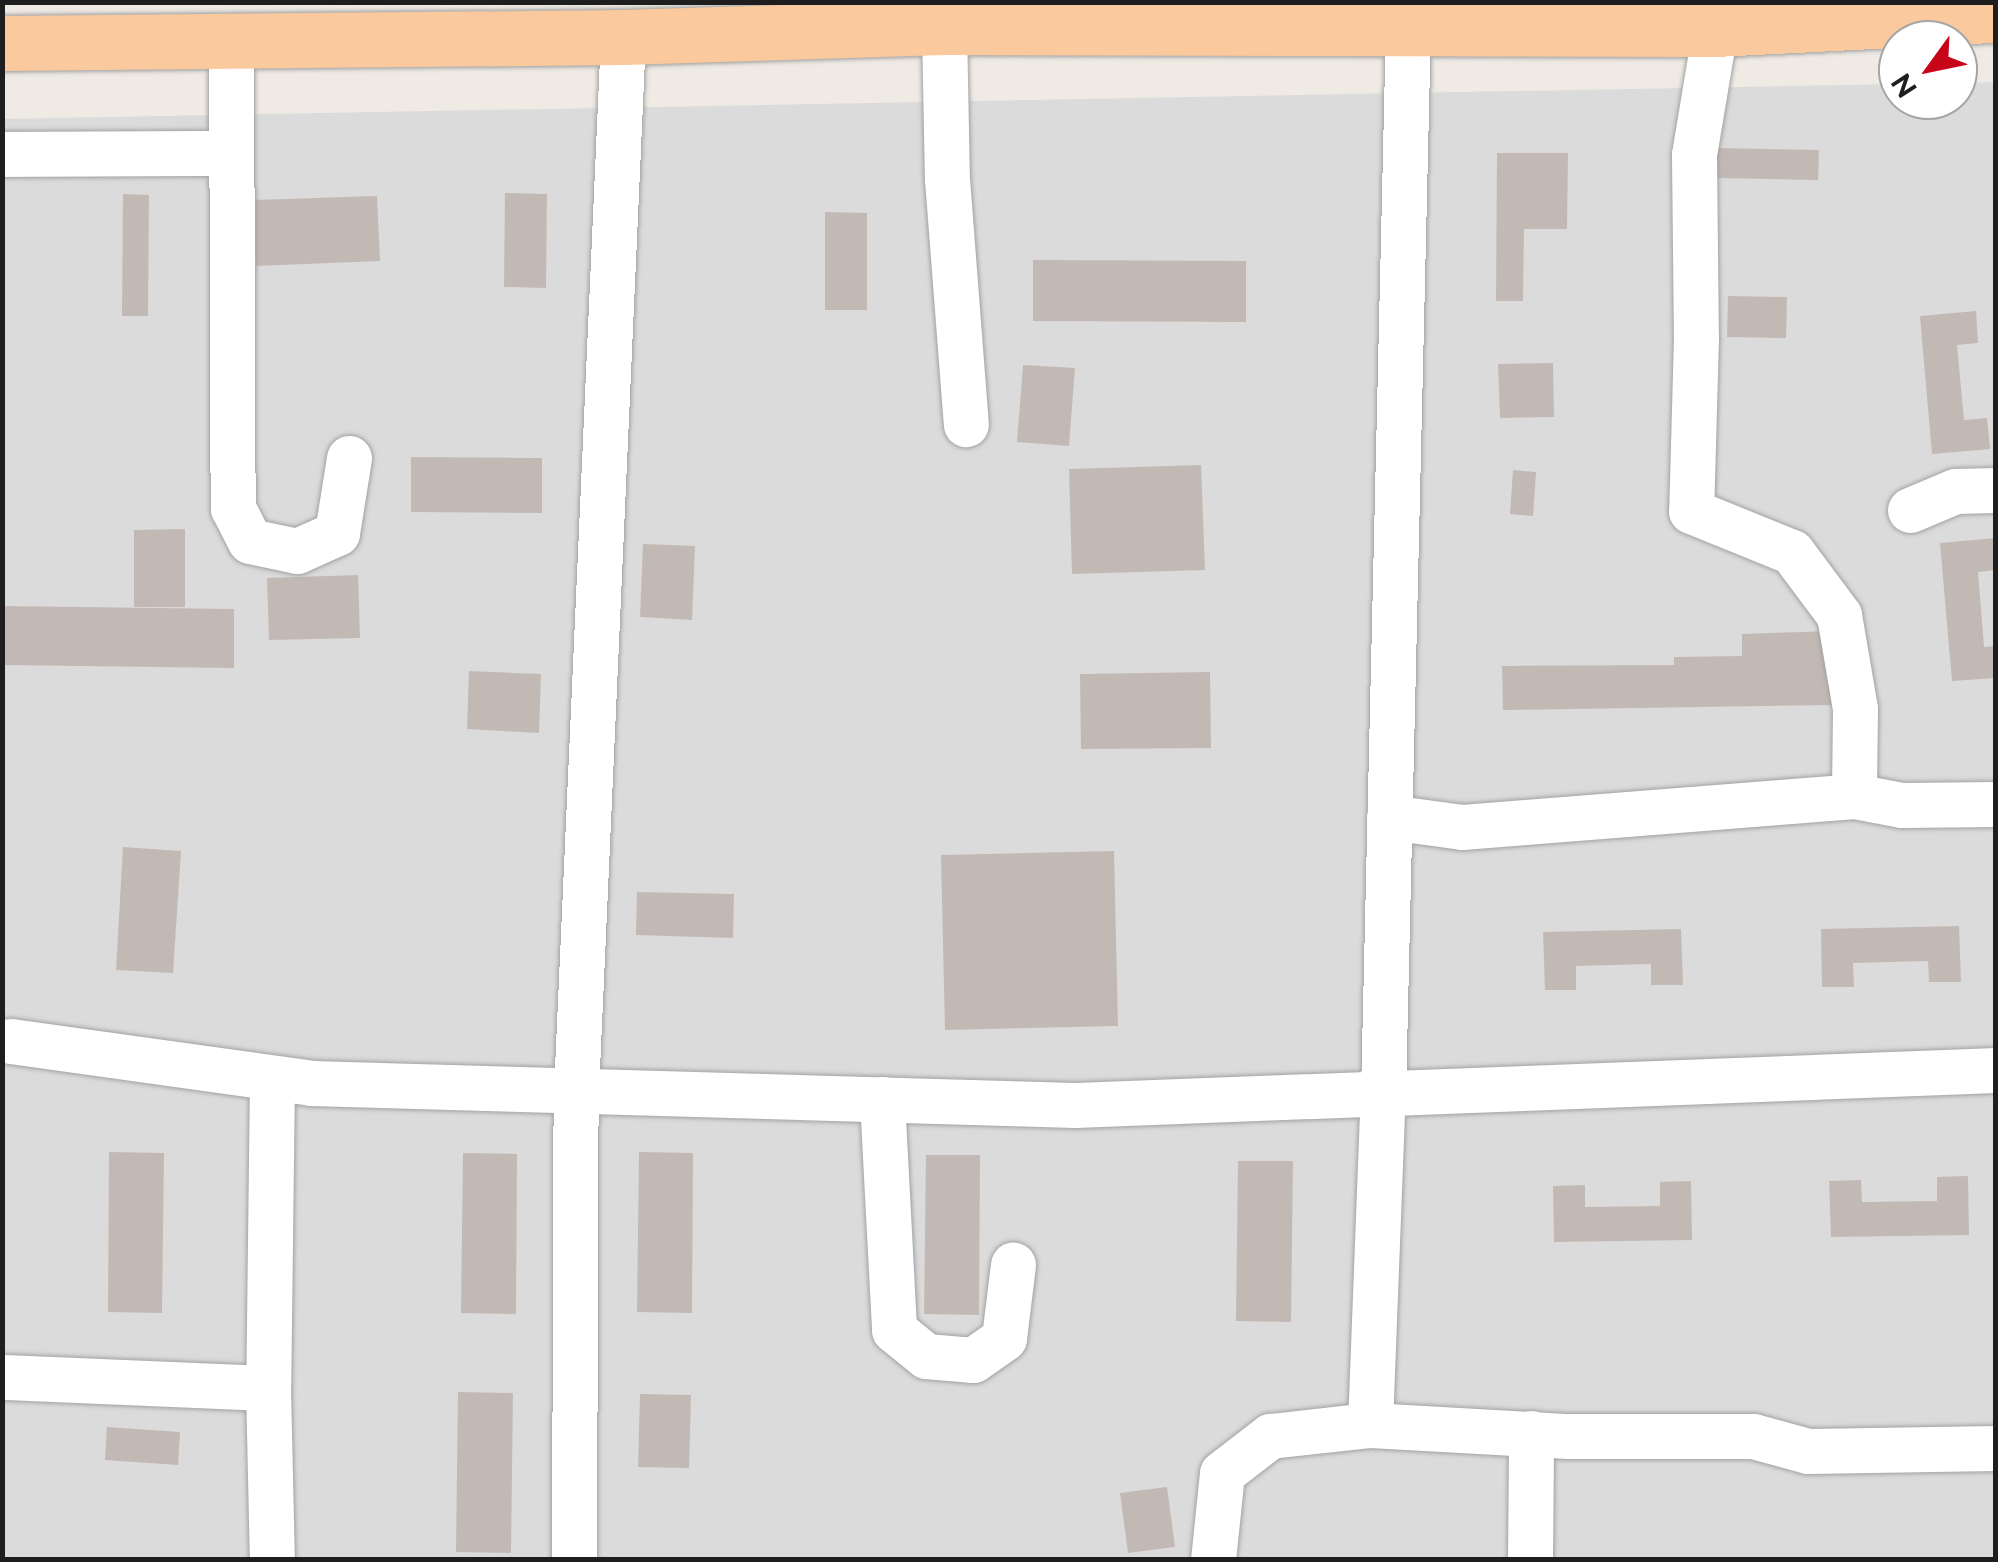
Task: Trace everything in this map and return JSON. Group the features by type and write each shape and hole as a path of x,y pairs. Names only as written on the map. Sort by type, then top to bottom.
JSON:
{"main road":[{"path":"2,42 622,37 944,27 1715,28 1996,15"}],"street":[{"path":"1370,1425 1383,1093 1408,26"},
{"path":"944,27 948,179 966,424"},
{"path":"1715,28 1694,156 1696,336 1692,511 1792,552 1838,614 1855,709 1854,796"},
{"path":"574,1560 576,1090 622,37"},
{"path":"232,40 233,508 250,541 297,552 337,534 350,458"},
{"path":"2,154 231,153"},
{"path":"1910,510 1954,492 1996,490"},
{"path":"1389,817 1462,827 1854,796 1902,806 1996,804"},
{"path":"10,1041 310,1083 1076,1105 1996,1070"},
{"path":"272,1078 268,1388 272,1560"},
{"path":"882,1099 894,1330 926,1356 973,1360 1004,1338 1012,1266"},
{"path":"4,1377 268,1388"},
{"path":"1213,1560 1222,1473 1270,1436 1370,1425 1532,1434 1753,1436 1808,1451 1996,1448"},
{"path":"1530,1560 1532,1434"}],"shaded area":[{"path":"1978,82 1995,82 1995,1559 3,1559 2,119 1878,84 1878,120 1978,120"}],"building":[{"path":"1716,148 1819,150 1818,180 1716,178"},
{"path":"1497,153 1568,153 1567,229 1524,229 1523,301 1496,301"},
{"path":"505,193 547,194 546,288 504,287"},
{"path":"123,194 149,195 148,316 122,316"},
{"path":"377,196 380,261 256,266 253,200"},
{"path":"825,212 867,213 867,310 825,310"},
{"path":"1033,260 1246,261 1246,322 1033,321"},
{"path":"1728,296 1787,297 1786,338 1727,337"},
{"path":"1976,311 1978,343 1957,345 1964,420 1987,418 1990,449 1932,454 1920,316"},
{"path":"1553,363 1554,417 1500,418 1498,364"},
{"path":"1023,365 1075,368 1069,446 1017,442"},
{"path":"411,457 542,458 542,513 411,512"},
{"path":"1201,465 1205,570 1072,574 1069,469"},
{"path":"1513,470 1536,472 1533,516 1510,514"},
{"path":"185,529 185,607 134,607 134,530"},
{"path":"1996,538 1996,570 1978,572 1984,647 1996,646 1996,678 1952,681 1940,543"},
{"path":"643,544 695,546 692,620 640,617"},
{"path":"358,575 360,638 269,640 267,578"},
{"path":"2,606 234,609 234,668 2,665"},
{"path":"1832,631 1835,705 1503,710 1502,666 1674,665 1674,657 1742,656 1742,634"},
{"path":"469,671 541,674 539,733 467,729"},
{"path":"1210,672 1211,748 1081,749 1080,674"},
{"path":"123,847 181,851 173,973 116,970"},
{"path":"1114,851 1118,1026 945,1030 941,855"},
{"path":"637,892 734,894 733,938 636,935"},
{"path":"1959,926 1961,982 1929,982 1928,961 1853,963 1854,987 1822,987 1821,929"},
{"path":"1681,929 1683,985 1651,985 1651,964 1576,966 1576,990 1545,990 1543,932"},
{"path":"109,1152 164,1153 162,1313 108,1312"},
{"path":"639,1152 693,1153 692,1313 637,1312"},
{"path":"463,1153 517,1154 516,1314 461,1313"},
{"path":"926,1155 980,1155 979,1315 924,1314"},
{"path":"1238,1161 1293,1161 1291,1322 1236,1321"},
{"path":"1968,1176 1969,1235 1831,1237 1829,1181 1861,1180 1862,1202 1937,1201 1937,1177"},
{"path":"1691,1181 1692,1240 1554,1242 1553,1186 1585,1185 1585,1207 1660,1206 1660,1182"},
{"path":"458,1392 513,1393 511,1553 456,1552"},
{"path":"640,1394 691,1395 689,1468 638,1467"},
{"path":"107,1427 180,1432 178,1465 105,1460"},
{"path":"1167,1487 1175,1547 1128,1553 1120,1493"}]}
